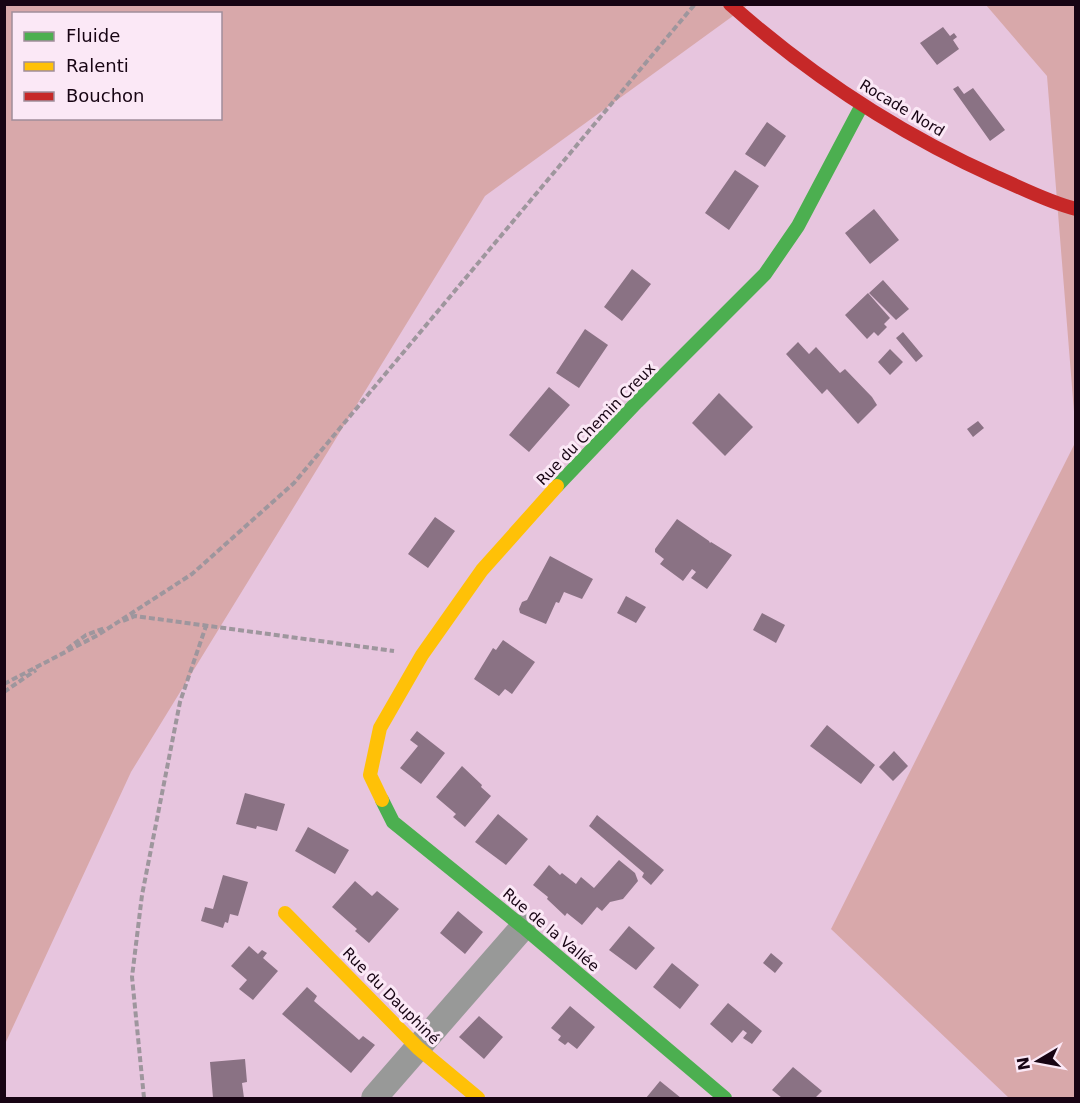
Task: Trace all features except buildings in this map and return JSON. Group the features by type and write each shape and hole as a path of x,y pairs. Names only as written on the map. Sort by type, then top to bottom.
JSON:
{"street":[{"name":"Rocade Nord","path":"730,4 780,49 862,105 970,166 1076,209"},
{"name":"Rue du Chemin Creux","path":"370,775 380,728 422,655 482,570 637,402 765,274 798,226 862,105"},
{"name":"Rue de la Vallée","path":"370,775 393,822 523,927 725,1098"},
{"name":"Rue du Dauphiné","path":"285,913 418,1048 478,1098"},
{"path":"374,1098 523,927"}],"path":[{"path":"4,684 98,635 192,574 294,483 695,4"},
{"path":"4,692 86,635 135,616 422,655"},
{"path":"144,1098 132,978 142,895 180,702 206,626"}],"shaded area":[{"path":"5,5 748,5 485,196 131,772 5,1044"},
{"path":"986,5 1075,5 1075,424 1047,76"},
{"path":"1075,443 1075,1098 1009,1098 831,929"}],"traffic: fast":[{"path":"557,486 765,274 798,226 862,105"},
{"path":"382,800 393,822 523,927 725,1098"}],"traffic: slow":[{"path":"382,800 370,775 380,728 422,655 482,570 557,486"},
{"path":"285,913 418,1048 478,1098"}],"traffic: jam":[{"path":"730,4 823,78 890,122 996,177 1045,199 1076,209"}]}
